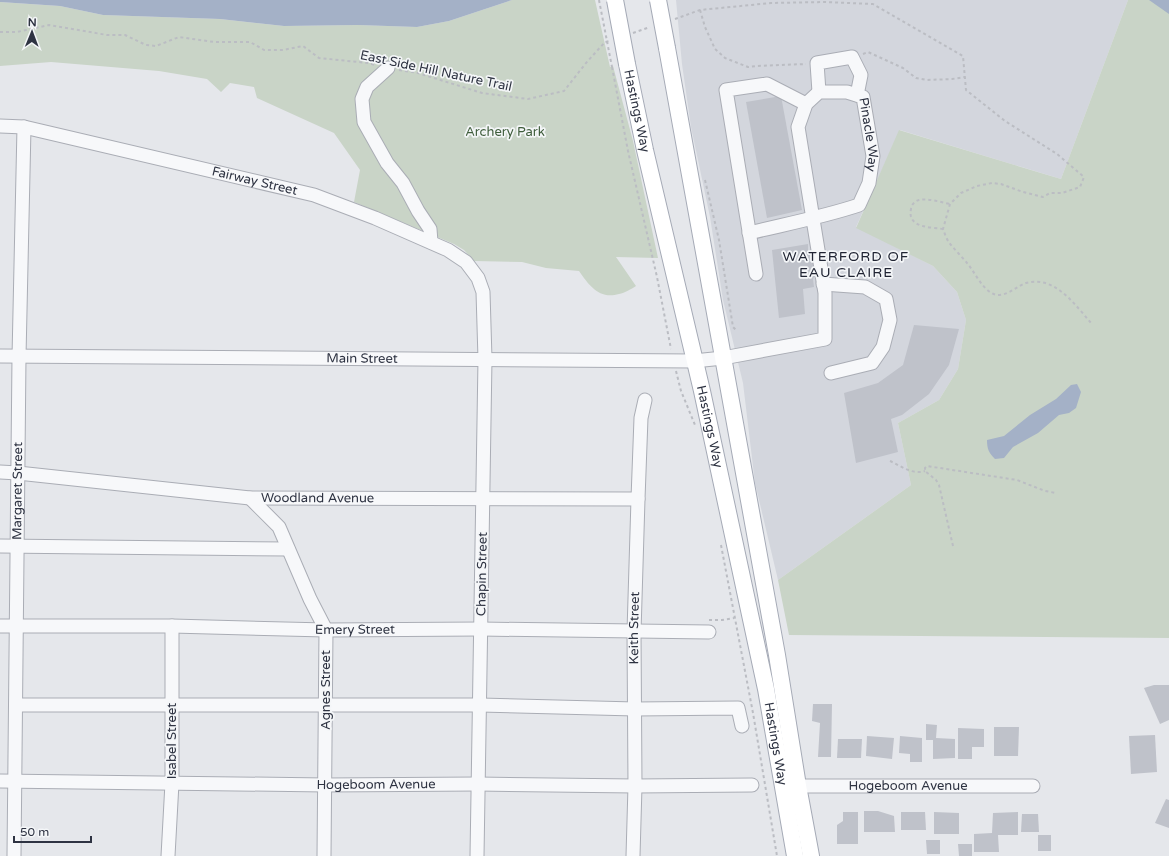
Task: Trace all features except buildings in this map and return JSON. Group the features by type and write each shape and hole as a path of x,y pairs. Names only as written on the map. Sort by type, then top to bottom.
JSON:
{"main road":[{"name":"Hastings Way","path":"615,0 620,65 644,150 702,391 766,689 790,786 811,856"},
{"name":"Hastings Way","path":"658,0 777,655 790,786 795,856"}],"street":[{"path":"723,358 825,339 824,284 798,127 806,104 819,92 817,63 852,57 861,75 857,95"},
{"path":"388,68 367,87 362,99 364,122 387,163 403,182 430,230 431,242"},
{"path":"756,274 726,90 767,84 806,104"},
{"name":"Pinacle Way","path":"813,217 836,213 859,205 869,184 873,156 864,97 847,92 819,92"},
{"name":"Fairway Street","path":"0,126 24,127 314,195 376,218 448,250 466,262 478,278 483,292"},
{"name":"Margaret Street","path":"14,856 18,472 24,127"},
{"path":"749,232 813,217"},
{"path":"824,284 865,287 886,299 890,320 883,347 872,363 831,373"},
{"name":"Chapin Street","path":"477,856 484,498 485,359 483,292"},
{"name":"Main Street","path":"0,356 674,361 694,361 723,358"},
{"name":"Keith Street","path":"633,856 635,786 634,632 641,418 645,400"},
{"name":"Woodland Avenue","path":"0,472 18,472 250,498 638,499"},
{"name":"Agnes Street","path":"250,498 278,527 310,599 326,630 326,785 324,856"},
{"path":"0,546 288,549"},
{"name":"Emery Street","path":"0,626 172,626 326,630 481,629 709,632"},
{"name":"Isabel Street","path":"168,856 172,783 172,626"},
{"path":"16,705 326,705 635,709 738,708 742,726"},
{"name":"Hogeboom Avenue","path":"0,781 326,785 752,785"},
{"name":"Hogeboom Avenue","path":"790,786 1033,786"}],"path":[{"path":"599,0 620,65 628,151 657,277 674,361 681,391 696,428"},
{"path":"671,20 700,10 771,3 825,2 873,4 963,56 966,90 1005,121 1057,154 1084,177 1080,187 1062,193 1050,193 1042,197 1001,184 992,183 977,186 962,193 950,204 943,229 950,244 990,291 998,295 1011,292 1024,284 1037,281 1062,290 1092,324"},
{"path":"700,10 705,27 715,49 725,58 748,67 817,63"},
{"name":"East Side Hill Nature Trail","path":"0,32 17,32 49,25 107,35 125,35 146,45 156,46 179,37 214,42 250,42 264,50 283,50 303,46 319,58 368,63 418,73 482,93 528,99 564,91 605,42 613,40"},
{"path":"627,35 656,25"},
{"path":"852,57 868,52 903,68 916,78 927,80 965,77"},
{"path":"704,174 719,240 734,327 736,330"},
{"path":"943,229 920,226 914,222 910,213 911,206 917,200 926,199 950,204"},
{"path":"890,461 912,472 919,473 925,471 924,468 932,466 1017,480 1045,491 1056,493"},
{"path":"925,471 936,480 939,485 953,546"},
{"path":"720,540 753,714 777,856"}],"shaded area":[{"path":"676,0 1128,0 1061,179 900,130 856,227 933,266 957,292 966,320 958,369 939,400 898,423 911,485 778,580 755,483 743,383 723,300 710,217 691,127 682,64"}],"green space":[{"name":"Archery Park","path":"512,0 595,0 610,67 613,66 633,141 658,258 616,257 636,286 623,293 606,295 600,293 591,286 579,271 546,268 522,262 474,261 464,250 454,244 354,202 360,170 334,133 257,98 254,87 230,83 221,92 207,79 159,71 51,62 0,66 0,2 60,6 103,15 220,19 284,26 358,25 417,27 449,21"},
{"path":"1128,0 1169,0 1169,638 789,635 778,580 911,485 898,423 939,400 958,369 966,320 957,292 933,266 856,228 899,130 1061,179"}],"water":[{"path":"0,0 512,0 449,21 417,27 358,25 284,26 220,19 103,15 60,6 0,2"},
{"path":"1149,0 1169,0 1169,14"},
{"path":"1077,384 1081,392 1076,408 1069,413 1059,415 1038,433 1013,447 1004,458 995,459 993,457 988,448 987,440 1004,436 1030,415 1056,399 1071,385"}],"district":[{"name":"WATERFORD OF EAU CLAIRE","path":"846,264"}]}
